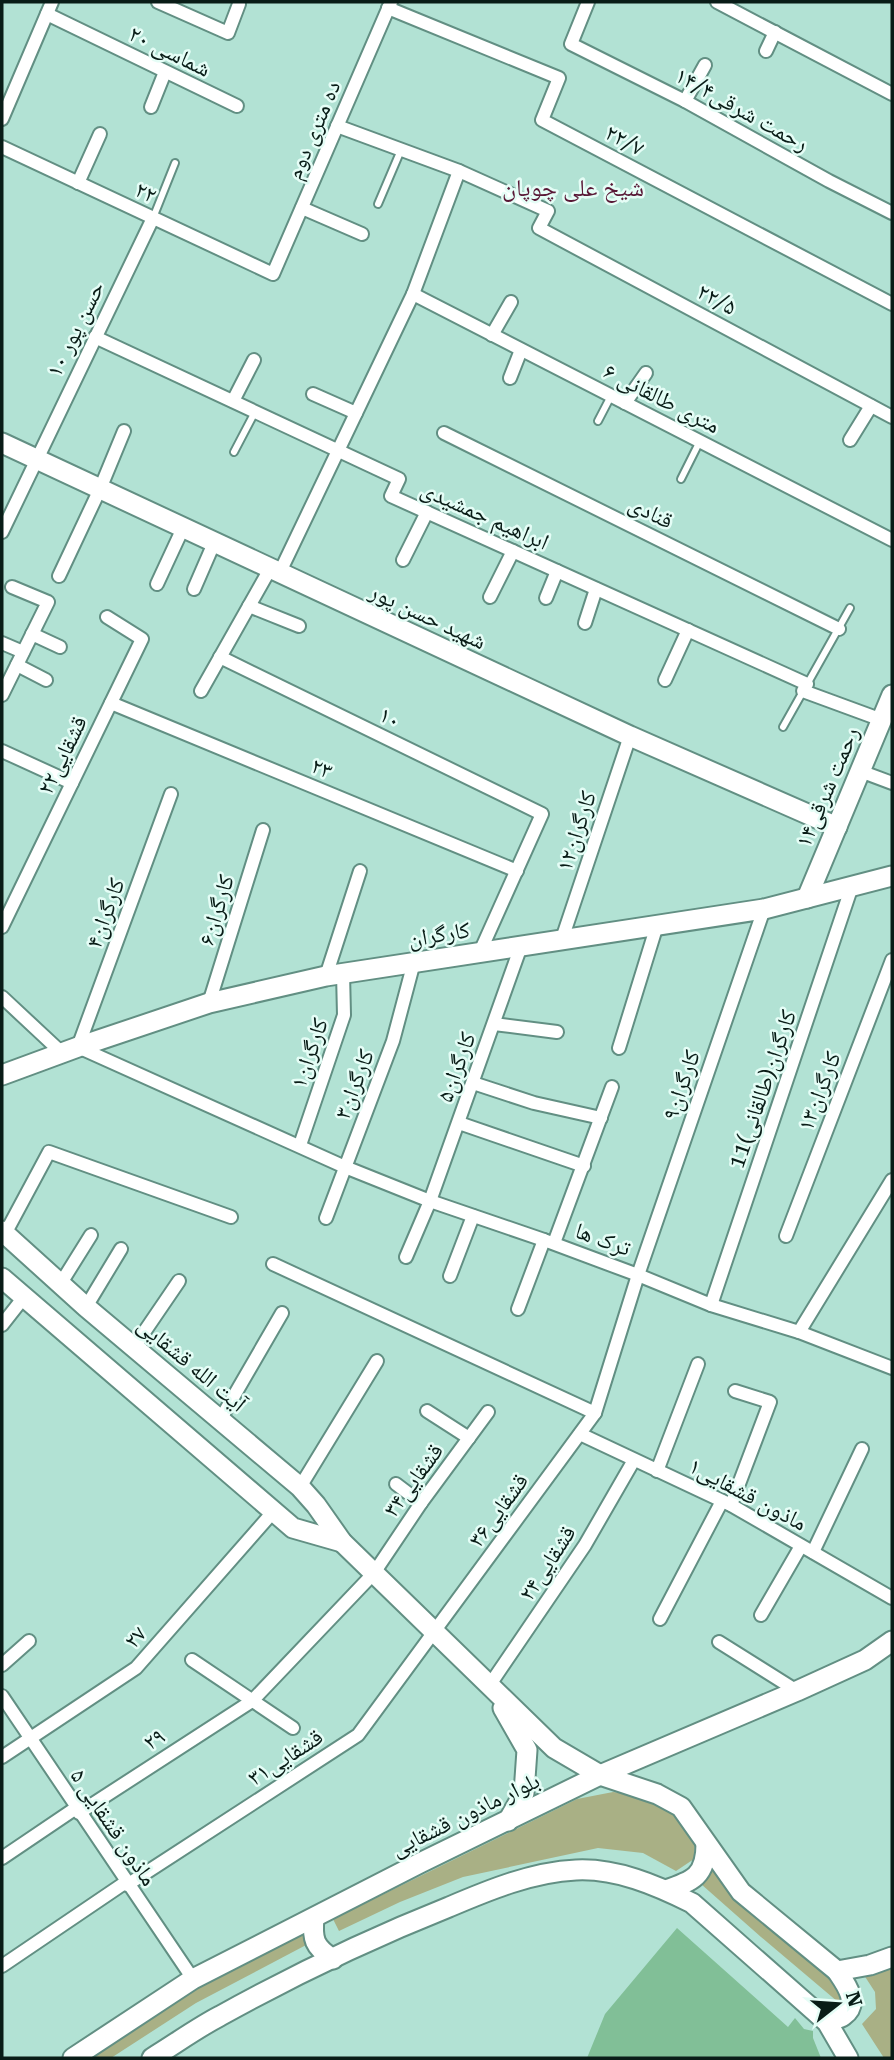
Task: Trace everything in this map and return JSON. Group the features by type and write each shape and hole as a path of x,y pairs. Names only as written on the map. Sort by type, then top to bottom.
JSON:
{"street":[{"path":"2,119 52,2"},
{"path":"158,2 228,33 239,4"},
{"name":"۱۴/۴رحمت شرقی","path":"587,2 570,44 685,101 892,213"},
{"path":"717,2 892,94"},
{"name":"ده متری دوم","path":"273,274 390,5"},
{"name":"۲۲/۷","path":"390,5 559,78 542,120 892,304"},
{"name":"شماسی ۲۰","path":"47,14 237,106"},
{"path":"766,51 775,32"},
{"path":"685,101 705,65"},
{"path":"151,107 165,72"},
{"path":"201,691 249,606 274,571 338,451 413,294 459,171 337,126"},
{"path":"78,183 100,134"},
{"name":"۲۲","path":"2,147 273,274"},
{"name":"۲۲/۵","path":"459,171 548,211 538,228 892,417"},
{"path":"302,208 362,234"},
{"name":"۱۰ حسن پور","path":"2,532 5,518 153,218"},
{"name":"۶ متری طالقانی","path":"413,294 892,540"},
{"path":"492,335 511,302"},
{"name":"ابراهیم جمشیدی","path":"95,337 398,479 391,496 688,630 805,688 882,720"},
{"path":"510,378 521,350"},
{"path":"233,401 254,360"},
{"path":"625,403 646,373"},
{"path":"313,394 356,413"},
{"path":"850,440 871,406"},
{"path":"59,576 124,431"},
{"name":"قنادی","path":"444,433 839,629"},
{"name":"شهید حسن پور","path":"2,443 630,736 837,827"},
{"path":"403,560 427,512"},
{"path":"157,584 183,528"},
{"path":"194,589 214,543"},
{"path":"490,597 513,551"},
{"path":"546,598 557,571"},
{"path":"2,695 48,602 12,587"},
{"path":"585,623 596,589"},
{"path":"249,606 299,626"},
{"name":"۲۲قشقایی","path":"2,927 142,639 107,617"},
{"path":"665,680 688,630"},
{"path":"32,635 60,648"},
{"path":"2,643 23,652"},
{"name":"۱۰","path":"220,657 542,814 517,871"},
{"path":"17,665 46,680"},
{"name":"۱۴رحمت شرقی","path":"807,898 892,695"},
{"name":"۲۳","path":"111,703 517,871"},
{"name":"۱۲کارگران","path":"562,939 630,736"},
{"path":"2,751 72,783"},
{"path":"860,771 892,783"},
{"name":"کارگران۴","path":"70,1050 171,794"},
{"name":"۶کارگران","path":"209,1003 262,830"},
{"name":"۱کارگران","path":"300,1145 344,1015 335,974 360,871"},
{"path":"480,952 517,871"},
{"name":"کارگران","path":"2,1075 209,1003 335,974 764,909 892,876"},
{"name":"11کارگران(طالقانی)","path":"710,1305 852,886"},
{"name":"کارگران۹","path":"596,1413 638,1275 764,909"},
{"path":"619,1048 657,925"},
{"name":"کارگران۵","path":"406,1256 430,1201 521,946"},
{"name":"کارگران۱۳","path":"786,1236 892,960"},
{"name":"کارگران۳","path":"326,1218 393,1041 414,962"},
{"name":"ترک ها","path":"2,997 70,1050 300,1145 345,1167 430,1201 549,1241 710,1305 799,1332 892,1368"},
{"path":"494,1024 556,1032"},
{"path":"473,1083 534,1103 601,1118"},
{"path":"518,1309 584,1166 612,1087"},
{"path":"458,1123 584,1166"},
{"path":"3,1232 49,1152 231,1217"},
{"path":"799,1332 892,1180"},
{"path":"450,1276 473,1216"},
{"name":"آیت الله قشقایی","path":"3,1232 86,1307 300,1487 342,1542 489,1686"},
{"path":"61,1283 91,1235"},
{"path":"86,1307 121,1249"},
{"path":"273,1264 596,1413"},
{"name":"آیت الله قشقایی","path":"2,1278 293,1528 342,1542"},
{"path":"134,1347 179,1281"},
{"path":"2,1325 24,1297"},
{"path":"220,1420 282,1313"},
{"path":"300,1487 377,1361"},
{"path":"657,1471 698,1364"},
{"path":"660,1619 726,1503 770,1402 735,1391"},
{"path":"427,1410 469,1438"},
{"name":"قشقایی۳۴","path":"252,1701 374,1573 488,1412"},
{"name":"قشقایی۳۶","path":"434,1632 596,1413"},
{"name":"ماذون قشقایی۱","path":"580,1434 726,1503 892,1598"},
{"path":"761,1615 807,1549 862,1449"},
{"name":"قشقایی۲۴","path":"489,1686 585,1545 634,1460"},
{"path":"396,1484 421,1503"},
{"name":"۲۷","path":"2,1757 136,1668 273,1512"},
{"name":"۳۱قشقایی","path":"2,1966 358,1735 434,1632"},
{"path":"2,1665 29,1641"},
{"name":"بلوار ماذون قشقایی","path":"73,2058 193,1979 420,1863 600,1775 865,1660 892,1641"},
{"path":"719,1642 797,1691"},
{"path":"192,1660 293,1728"},
{"path":"489,1686 554,1748 600,1775 657,1794 681,1807 740,1892 837,1971 850,1990 850,2006 843,2016 827,2022"},
{"path":"489,1686 527,1750 524,1794 508,1821"},
{"name":"ماذون قشقایی ۵","path":"2,1696 126,1884 193,1979"},
{"name":"۲۹","path":"2,1858 252,1701"},
{"path":"666,1890 688,1883 701,1872 706,1844"},
{"path":"152,2058 218,2017 399,1927 475,1896 533,1877 576,1870 615,1872 666,1890 692,1903 827,2022 848,2058"},
{"path":"314,1918 315,1942 322,1952 333,1959"},
{"path":"837,1971 870,1965 892,1957"}],"lane":[{"path":"378,204 401,150"},
{"path":"153,218 175,163"},
{"path":"598,421 611,396"},
{"path":"234,452 256,412"},
{"path":"681,479 700,441"},
{"path":"783,727 850,608"}],"green space":[{"path":"613,1792 639,1795 681,1818 695,1844 694,1859 676,1871 643,1853 598,1848 463,1877 400,1902 339,1931 333,1919 577,1799"},
{"path":"713,1870 753,1914 823,1970 843,1998 838,2002 701,1884"},
{"path":"302,1934 308,1944 196,2003 111,2058 88,2058 207,1981"},
{"path":"892,1968 892,2058 884,2058 862,2024 876,2009 875,1992 862,1972"}],"building":[{"path":"677,1928 788,2027 795,2018 804,2029 813,2031 821,2058 587,2058 605,2014"}],"district":[{"name":"شیخ علی چوپان","path":"573,188"}]}
